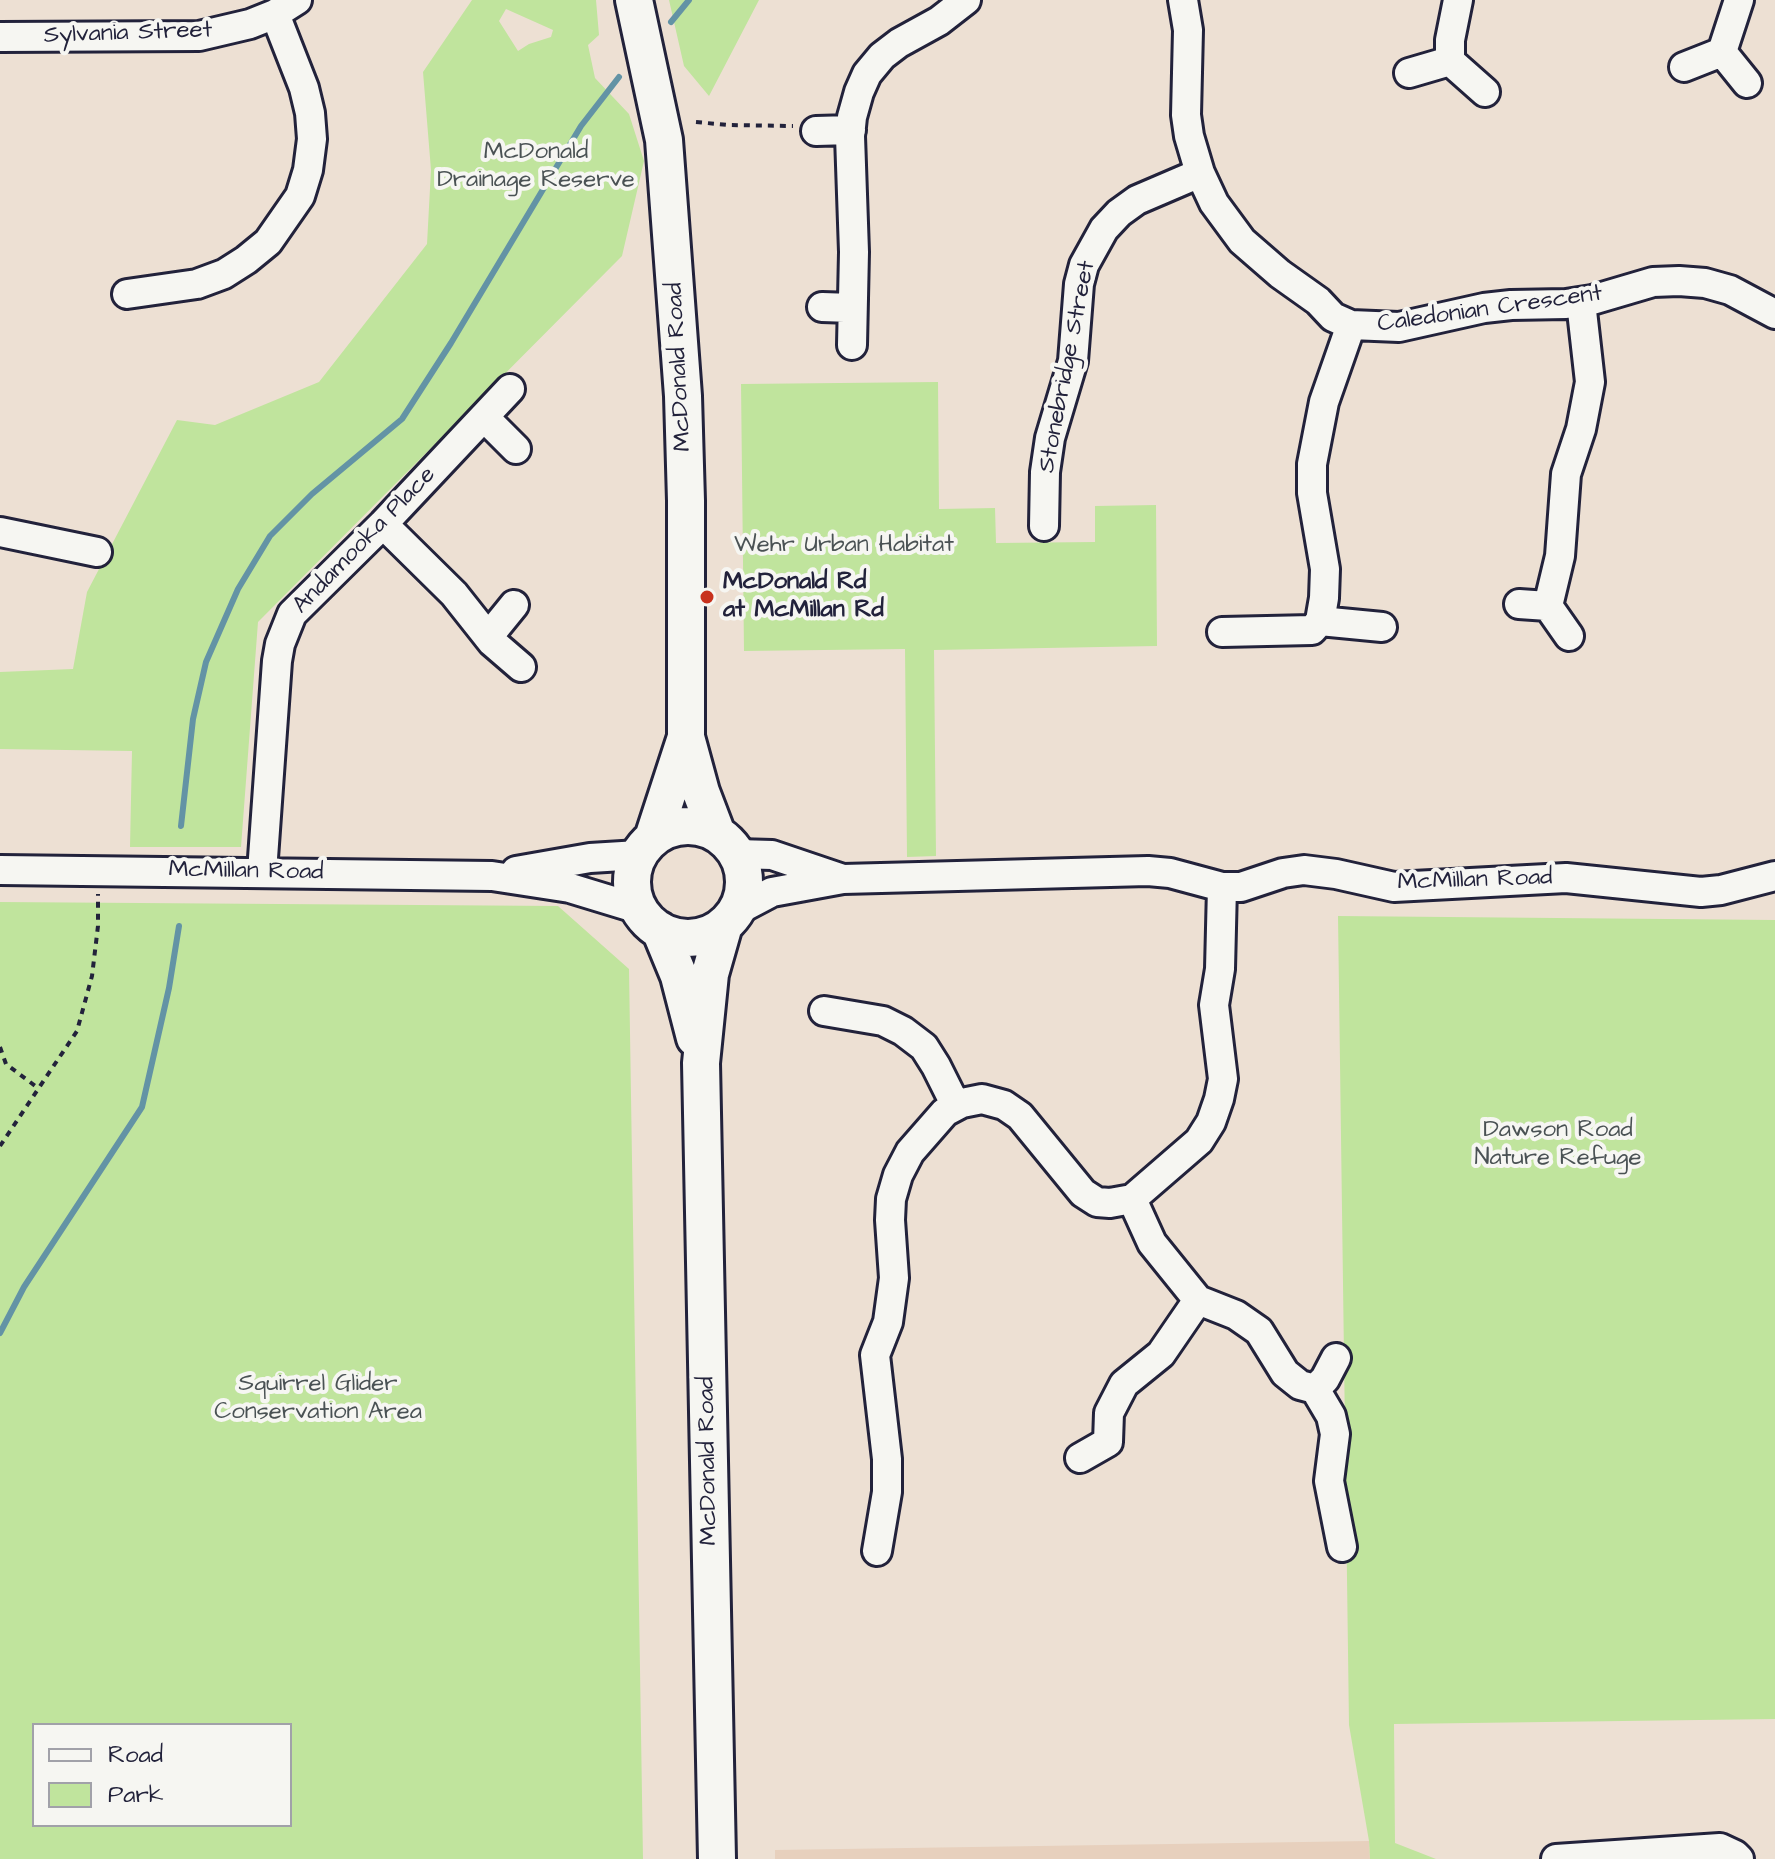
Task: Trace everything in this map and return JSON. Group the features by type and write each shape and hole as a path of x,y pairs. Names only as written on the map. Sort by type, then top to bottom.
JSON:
{"main road":[{"name":"McDonald Road","path":"635,6 664,140 683,396 686,737 701,792 727,844"},
{"name":"McDonald Road","path":"646,846 686,737"},
{"path":"684,826 701,827 727,844 743,873 743,892 730,918 709,933 693,938 676,936 649,920 632,891 633,872 646,846 667,830 684,826"},
{"name":"McDonald Road","path":"717,1859 701,1063 710,974 730,918"},
{"name":"McDonald Road","path":"649,920 679,976 701,1063"}],"street":[{"path":"852,345 854,252 851,130 859,92 867,74 882,56 939,21 966,0"},
{"name":"Caledonian Crescent","path":"1183,0 1188,30 1186,115 1189,136 1200,173 1214,203 1242,241 1318,301 1333,317 1351,325 1399,327 1484,308 1581,302 1653,282 1679,281 1705,283 1730,290 1775,314"},
{"path":"1458,0 1450,40 1450,61 1485,92"},
{"path":"1722,52 1739,0"},
{"path":"127,294 197,284 224,274 268,242 300,196 308,170 312,139 310,113 286,7"},
{"name":"Sylvania Street","path":"0,37 199,36 250,24 286,7"},
{"path":"1684,67 1722,52"},
{"path":"1722,52 1747,83"},
{"path":"1409,73 1450,61"},
{"path":"816,131 851,130"},
{"name":"Stonebridge Street","path":"1044,526 1045,472 1050,438 1073,361 1079,284 1084,265 1104,229 1119,213 1137,200 1200,173"},
{"path":"1569,636 1548,606 1560,556 1566,474 1581,429 1590,382 1581,302"},
{"path":"822,307 852,308"},
{"path":"1222,632 1312,630 1320,621 1325,569 1312,493 1312,464 1324,402 1351,325"},
{"name":"Andamooka Place","path":"262,872 280,644 292,614 383,524 510,389"},
{"path":"484,417 516,449"},
{"path":"383,524 454,594 488,637 521,667"},
{"path":"0,532 97,552"},
{"path":"1519,604 1548,606"},
{"path":"488,637 514,605"},
{"path":"1320,621 1382,627"},
{"name":"McMillan Road","path":"727,844 772,855 843,879"},
{"name":"McMillan Road","path":"492,876 646,846"},
{"name":"McMillan Road","path":"0,870 492,876 570,888 649,920"},
{"name":"McMillan Road","path":"730,918 772,892 843,879 1148,871 1170,873 1222,887 1241,887 1283,873 1304,870 1394,887 1566,878 1701,892 1775,876"},
{"path":"877,1551 887,1492 887,1459 875,1355 888,1322 894,1278 890,1220 891,1199 898,1175 910,1152 945,1112 982,1099 1004,1105 1020,1116 1083,1193 1097,1202 1132,1199 1199,1141 1211,1122 1223,1079 1214,1005 1220,969 1222,887"},
{"path":"836,1020 883,1021 903,1031 924,1047 956,1106"},
{"path":"1132,1199 1152,1243 1198,1300 1236,1315 1259,1331 1285,1373 1300,1385 1315,1389 1331,1416 1335,1434 1329,1481 1342,1547"},
{"path":"1080,1458 1118,1450 1109,1413 1124,1384 1161,1354 1198,1300"},
{"path":"1315,1389 1325,1379 1336,1358"},
{"path":"1556,1859 1720,1848 1739,1859"}],"path":[{"path":"696,122 807,126 816,131"},
{"path":"0,1146 77,1031 92,976 97,938 98,871"},
{"path":"0,1047 6,1064 38,1089"}],"shaded area":[{"path":"1369,1841 1370,1859 775,1859 775,1850"}],"green space":[{"name":"McDonald Drainage Reserve","path":"472,0 596,0 599,35 588,45 595,78 629,114 644,161 622,256 258,622 241,847 130,847 132,751 0,749 0,672 73,669 87,592 177,420 215,425 319,382 427,244 431,170 423,72","holes":["506,9 553,30 551,37 518,51 499,21"]},
{"path":"669,0 759,0 709,96 684,66"},
{"name":"Wehr Urban Habitat","path":"938,382 939,509 995,508 996,543 1095,542 1095,506 1156,505 1157,646 934,650 936,856 907,857 905,649 744,651 741,384"},
{"name":"Squirrel Glider Conservation Area","path":"0,902 558,906 629,969 643,1859 0,1859"},
{"name":"Dawson Road Nature Refuge","path":"1338,916 1775,920 1775,1719 1394,1724 1395,1843 1436,1859 1370,1859 1349,1725"}],"waterway":[{"path":"671,22 689,0"},
{"path":"181,826 193,719 206,662 238,589 270,536 312,494 402,419 581,126 619,77"},
{"path":"0,1333 24,1287 142,1107 169,988 179,926"}],"place":[{"name":"McDonald Rd at McMillan Rd","path":"707,597"}]}
